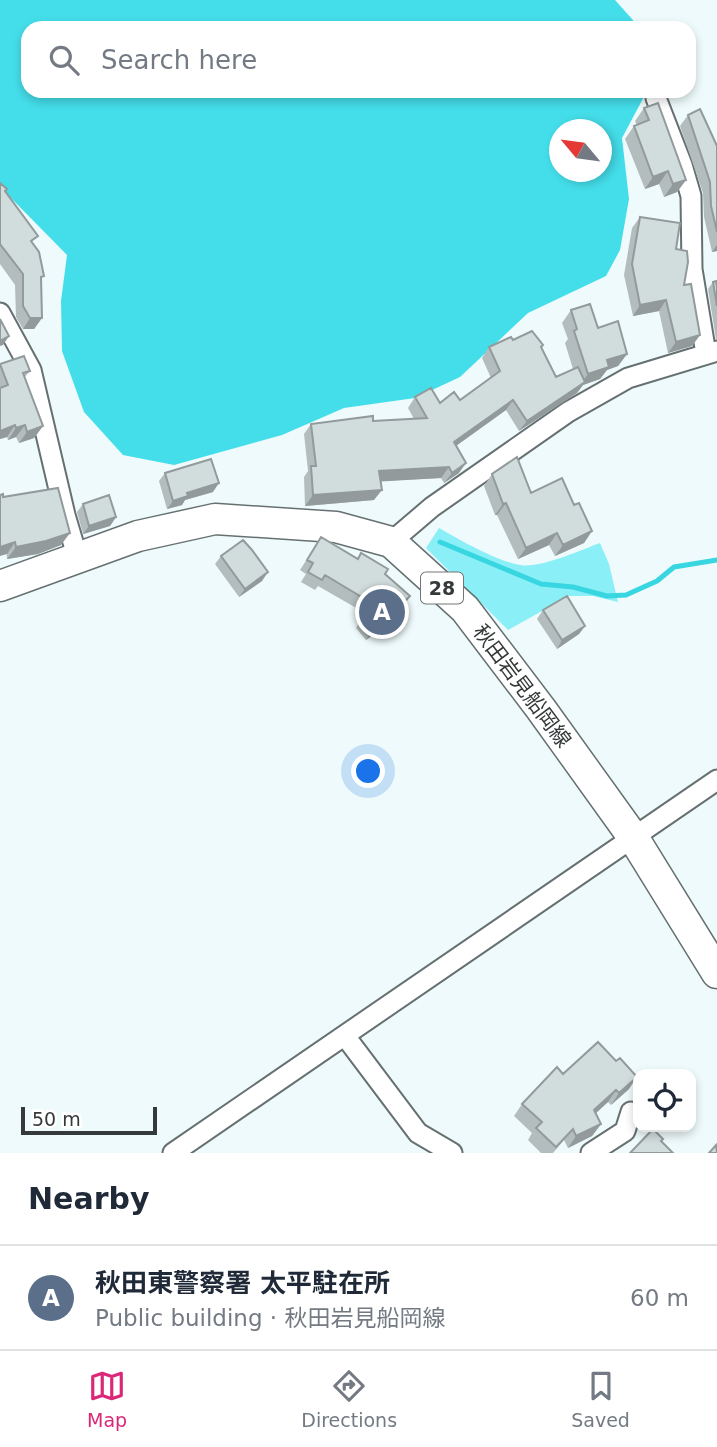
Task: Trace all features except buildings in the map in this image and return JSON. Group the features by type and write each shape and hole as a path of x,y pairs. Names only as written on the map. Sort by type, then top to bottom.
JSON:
{"main road":[{"name":"秋田岩見船岡線","path":"0,586 138,536 215,519 336,527 391,542 465,609 541,709 633,837 717,973"}],"street":[{"path":"391,542 432,507 568,412 628,378 712,352 692,269 691,196 656,98"},
{"path":"0,313 31,370 78,559"},
{"path":"173,1153 717,780"},
{"path":"345,1037 418,1133 452,1153"},
{"path":"591,1153 625,1132 631,1112"}],"shaded area":[{"path":"0,0 615,0 634,21 21,21 21,98 643,98 622,138 629,199 620,250 606,276 528,313 460,377 415,398 344,408 282,435 174,465 123,455 84,412 62,351 61,301 67,255 9,196 0,192"},
{"path":"439,528 489,555 520,565 549,562 600,543 609,564 618,602 593,596 569,596 508,630 426,548"}],"waterway":[{"path":"440,542 541,584 573,587 607,596 626,595 657,581 674,567 717,560"}],"place":[{"name":"秋田東警察署 太平駐在所","path":"382,612"}]}
